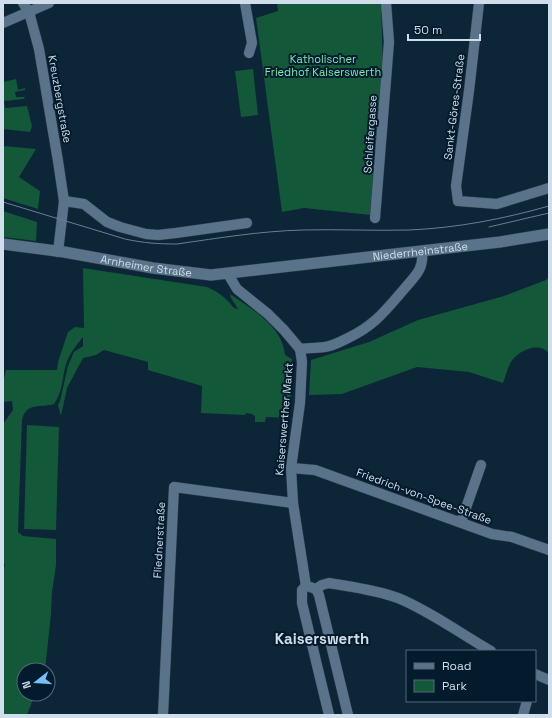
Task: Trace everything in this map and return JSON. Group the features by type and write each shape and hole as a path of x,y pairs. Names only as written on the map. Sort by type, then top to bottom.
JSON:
{"main road":[{"name":"Niederrheinstraße","path":"290,267 422,257 549,234"},
{"name":"Arnheimer Straße","path":"3,244 211,276 290,267"}],"street":[{"name":"Kreuzbergstraße","path":"23,3 29,12 39,49 64,201 58,252"},
{"path":"3,23 49,3"},
{"path":"245,3 252,43 249,53"},
{"name":"Schleifergasse","path":"375,218 389,42 386,3"},
{"name":"Sankt-Göres-Straße","path":"479,3 456,186 458,201 497,204 549,188"},
{"path":"64,201 84,204 107,222 146,234 158,235 247,223"},
{"path":"228,274 237,289 268,314 300,349 325,347 337,344 357,334 382,315 418,273 422,257"},
{"name":"Kaiserswerther Markt","path":"300,349 302,362 298,419 291,468 293,503 311,588 318,595 348,715"},
{"path":"461,522 481,465"},
{"name":"Friedrich-von-Spee-Straße","path":"291,468 315,470 492,534 512,537 549,550"},
{"name":"Fliednerstraße","path":"163,715 174,487 293,503"},
{"path":"311,588 329,583 398,598 446,623 489,650"},
{"name":"Kaiserswerther Markt","path":"311,588 302,590 302,603 329,715"},
{"path":"536,674 549,680"},
{"path":"523,715 527,702"}],"green space":[{"name":"Katholischer Friedhof Kaiserswerth","path":"277,3 381,3 383,68 371,215 304,208 282,212 256,18 278,11"},
{"path":"253,69 258,115 241,117 235,71"},
{"path":"16,79 18,90 25,88 25,90 15,92 16,97 25,97 24,99 4,101 5,108 27,106 32,126 30,132 3,129 3,82"},
{"path":"3,146 36,149 19,177 40,191 38,209 3,198"},
{"path":"3,211 37,222 36,241 3,237"},
{"path":"83,268 207,287 222,296 234,308 238,309 230,294 256,312 272,327 283,345 285,355 292,359 290,414 288,418 266,417 265,422 255,422 255,416 246,413 245,415 201,413 202,386 148,370 148,362 104,350 96,355 83,358 67,388 61,416 58,405 68,366 74,352 83,346 83,337 72,351 68,359 57,400 54,404 30,408 24,414 22,420 18,532 23,536 56,539 56,565 46,662 16,662 16,702 32,702 27,715 3,715 3,569 5,566 4,563 3,565 3,424 13,410 12,401 3,402 3,383 6,370 57,370 58,362 68,332 75,327 84,328"},
{"path":"549,277 549,353 536,347 521,352 511,361 503,383 469,372 417,367 342,394 309,395 311,360 369,342 418,320 504,296 546,280"},
{"path":"27,425 59,427 56,530 24,529"}],"tram line":[{"path":"3,202 125,239 151,243 177,244 240,235 287,231 427,229 497,219 549,206"},
{"path":"489,227 549,213"}],"district":[{"name":"Kaiserswerth","path":"322,638"}]}
